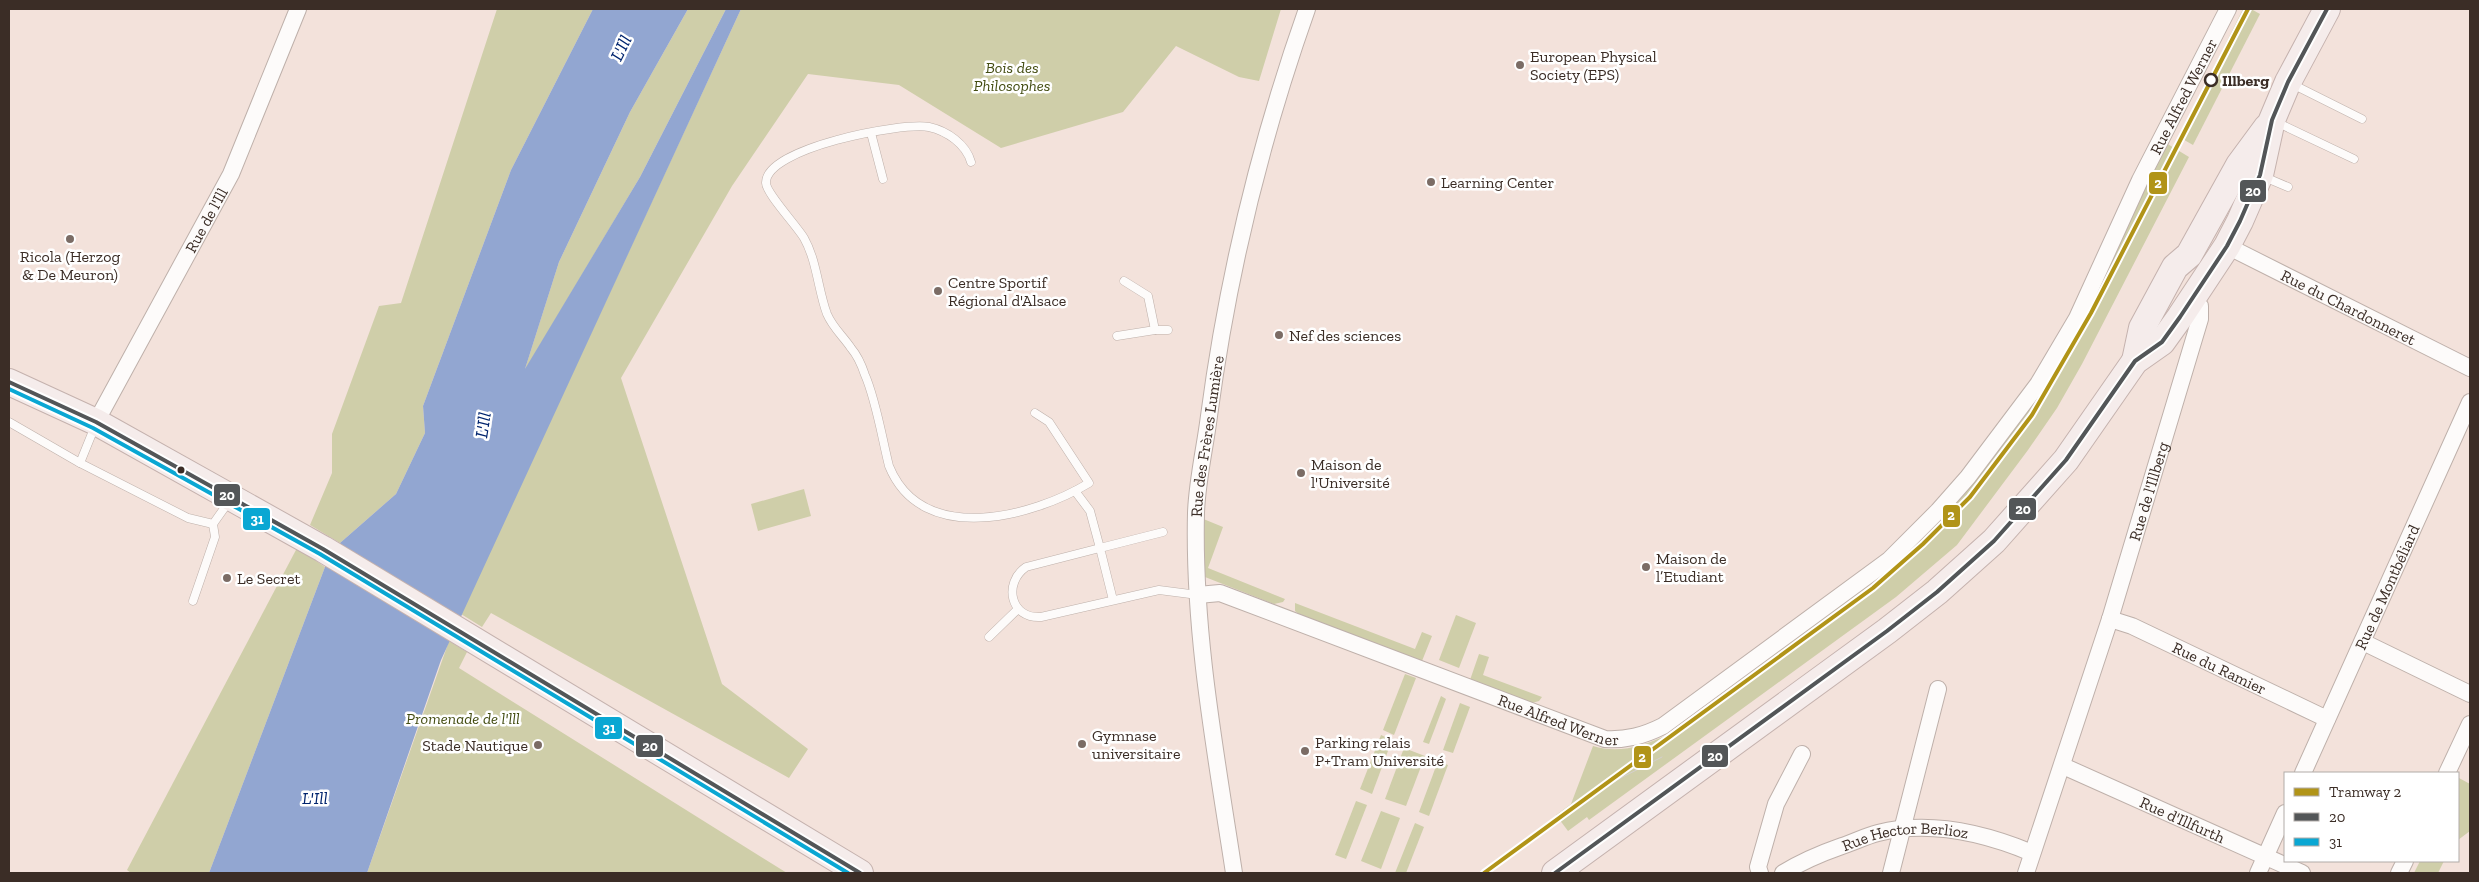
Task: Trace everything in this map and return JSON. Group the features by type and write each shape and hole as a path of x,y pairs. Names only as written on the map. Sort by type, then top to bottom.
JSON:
{"main road":[{"path":"1555,873 1887,631 1937,592 1994,541 2066,460 2135,361 2162,342 2227,246 2249,170 2288,82 2327,9"},
{"path":"2135,361 2142,328 2175,268 2189,255 2249,170"},
{"path":"2189,255 2192,299"},
{"path":"9,383 96,422 323,549 860,873"}],"street":[{"name":"Rue de l'Ill","path":"96,422 231,174 298,9"},
{"name":"Rue des Frères Lumière","path":"1234,873 1212,731 1198,594 1196,511 1220,336 1282,85 1307,9"},
{"name":"Rue Alfred Werner","path":"1198,594 1220,593 1604,740 1643,736 1663,726 1889,560 1938,511 1968,477 2038,384 2076,318 2140,180 2228,9"},
{"name":"Rue du Chardonneret","path":"2227,246 2470,368"},
{"name":"Rue de l'Illberg","path":"2026,873 2063,766 2110,619 2200,320 2200,306 2192,299"},
{"name":"Rue de Montbéliard","path":"2303,772 2470,402"},
{"name":"Rue du Ramier","path":"2110,619 2132,626 2327,719"},
{"path":"2363,642 2470,694"},
{"path":"1891,873 1938,688"},
{"path":"2446,772 2470,724"},
{"path":"1760,873 1758,867 1776,804 1802,754"},
{"name":"Rue d'Illfurth","path":"2063,766 2302,873"},
{"path":"2258,873 2284,815"},
{"name":"Rue Hector Berlioz","path":"1782,873 1830,850 1877,833 1902,829 1937,828 1972,834 2032,853"}],"lane":[{"path":"2288,82 2362,119"},
{"path":"2272,120 2354,159"},
{"path":"971,162 962,144 946,134 929,127 900,128 809,147 786,158 770,171 765,182 767,191 798,227 806,242 827,314 836,331 852,348 866,376 894,478 903,491 936,511 983,519 1031,510 1089,483 1049,422 1035,413"},
{"path":"871,133 883,178"},
{"path":"2249,170 2288,188"},
{"path":"1124,282 1148,296 1155,330"},
{"path":"1117,336 1155,330 1168,330"},
{"path":"9,422 80,463 188,518 213,524"},
{"path":"80,463 96,422"},
{"path":"1075,491 1090,511 1113,600"},
{"path":"193,601 215,537 213,524 232,497"},
{"path":"1163,532 1026,567 1019,572 1011,590 1012,598 1018,610 1033,618 1159,590 1198,594"},
{"path":"989,637 1018,610"}],"green space":[{"path":"497,9 593,9 511,170 423,406 425,433 396,494 340,543 310,525 332,473 332,434 379,306 401,303"},
{"path":"688,9 726,9 640,177 524,372 559,262 630,112"},
{"name":"Bois des Philosophes","path":"741,9 1281,9 1259,81 1239,77 1176,46 1123,112 1001,148 899,85 808,74 732,186 621,378 722,684 808,749 789,778 491,613 482,627 461,614"},
{"path":"2243,9 2251,9 2260,14 2193,145 2179,137"},
{"path":"2166,143 2189,157 2082,364 2057,408 2028,450 1957,545 1896,597 1589,820 1587,817 1568,831 1556,815 1571,804 1593,746 1612,749 1631,748 1667,735 1868,585 2000,446"},
{"path":"804,489 811,516 758,531 751,504"},
{"path":"1201,518 1223,527 1208,568 1285,599 1283,602 1274,604 1205,577 1200,569"},
{"path":"297,548 325,567 209,873 131,873 127,870"},
{"path":"1295,603 1415,649 1422,632 1432,636 1422,661 1299,614 1295,611"},
{"path":"1456,615 1476,623 1459,668 1439,660"},
{"name":"Stade Nautique","path":"449,641 467,652 459,668 787,873 367,873"},
{"path":"1479,654 1489,657 1483,675 1542,697 1539,701 1532,703 1470,680"},
{"path":"1405,674 1416,678 1394,735 1383,730"},
{"path":"1441,696 1446,699 1429,744 1423,742"},
{"path":"1460,703 1470,707 1453,753 1443,750"},
{"path":"1381,735 1392,740 1372,794 1360,789"},
{"path":"1404,748 1425,756 1406,806 1385,799"},
{"path":"1438,761 1448,765 1429,816 1419,812"},
{"path":"2459,778 2470,784 2470,831 2459,839"},
{"path":"1356,801 1367,805 1346,859 1335,855"},
{"path":"1381,811 1400,818 1381,869 1361,861"},
{"path":"1415,823 1424,827 1406,873 1395,873"},
{"path":"2420,862 2444,862 2438,873 2414,873"}],"water":[{"name":"L'Ill","path":"593,9 688,9 630,112 559,262 525,369 640,177 726,9 741,9 441,660 367,873 209,873 325,567 340,543 396,494 425,433 423,406 511,170"}],"tram line":[{"name":"2","path":"1484,873 1873,588 1923,544 1970,497 2032,415 2091,313 2248,9"},
{"path":"1605,786 1662,757"}],"transit line":[{"name":"20","path":"1555,873 1887,631 1937,592 1994,541 2066,460 2135,361 2162,342 2227,246 2260,175 2272,120 2288,82 2327,9"},
{"name":"20","path":"9,382 96,422 323,549 860,873"},
{"name":"31","path":"9,389 93,428 320,554 848,873"}],"place":[{"name":"European Physical Society (EPS)","path":"1520,65"},
{"name":"Illberg","path":"2211,80"},
{"name":"Learning Center","path":"1431,182"},
{"name":"Ricola (Herzog & De Meuron)","path":"70,239"},
{"name":"Centre Sportif Régional d'Alsace","path":"938,291"},
{"name":"Nef des sciences","path":"1279,335"},
{"name":"Maison de l'Université","path":"1301,473"},
{"name":"Maison de l’Etudiant","path":"1646,567"},
{"name":"Le Secret","path":"227,578"},
{"name":"Gymnase universitaire","path":"1082,744"},
{"name":"Stade Nautique","path":"538,745"},
{"name":"Parking relais P+Tram Université","path":"1305,751"}],"park label":[{"name":"Promenade de l'lll","path":"463,718"}]}
